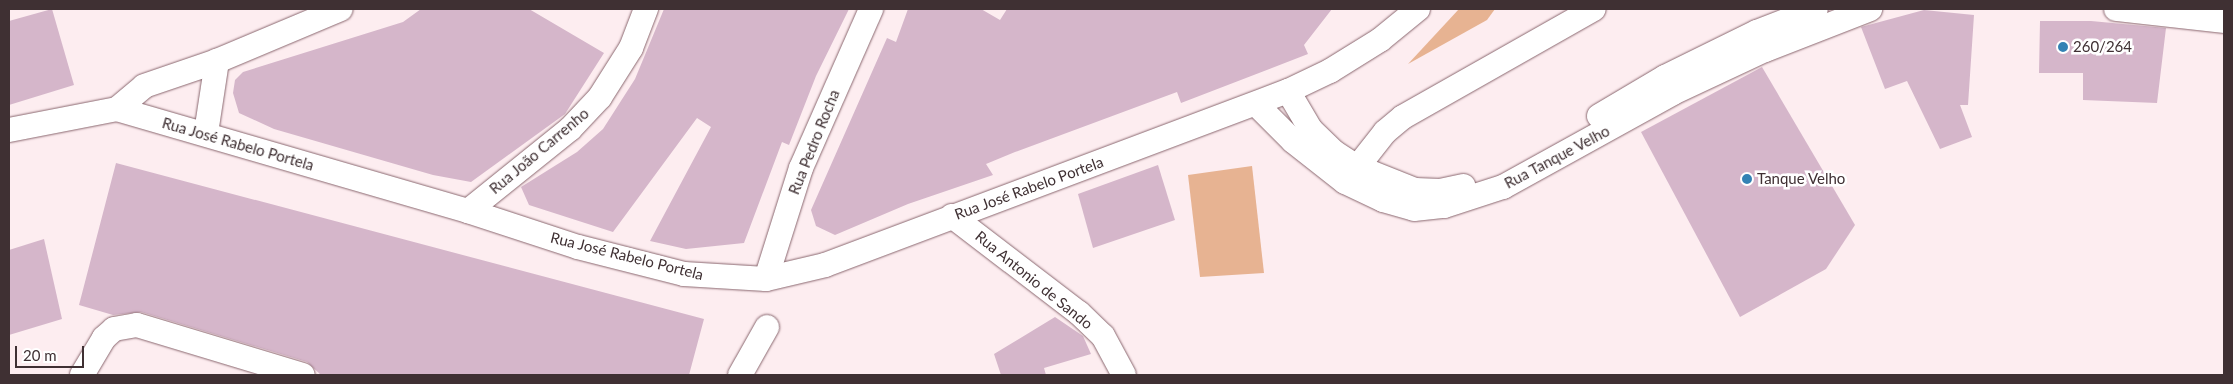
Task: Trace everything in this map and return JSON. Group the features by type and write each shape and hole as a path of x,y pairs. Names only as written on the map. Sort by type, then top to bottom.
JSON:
{"street":[{"path":"117,109 144,86 218,61 341,9"},
{"name":"Rua João Carrenho","path":"468,211 570,128 600,98 631,48 646,9"},
{"name":"Rua Pedro Rocha","path":"766,278 801,168 871,9"},
{"name":"Rua José Rabelo Portela","path":"9,130 117,109 206,133 468,211 578,247 684,274 724,278 766,278 825,265 1288,91 1330,71 1380,40 1418,9"},
{"path":"1351,174 1385,132 1403,117 1594,9"},
{"name":"Rua Tanque Velho","path":"1288,91 1311,130 1334,152 1351,174 1415,190 1440,191 1468,184 1576,130 1664,77 1757,32 1816,9"},
{"name":"Rua Tanque Velho","path":"1256,104 1293,141 1351,174 1384,200 1414,209 1444,206 1474,198 1503,186 1673,93 1815,28 1870,9"},
{"path":"2116,9 2224,21"},
{"path":"206,133 218,61"},
{"name":"Rua Antonio de Sando","path":"952,216 1080,313 1103,336 1124,375"},
{"path":"82,375 104,338 114,329 137,325 303,375"},
{"path":"740,375 767,327"}],"shaded area":[{"path":"1459,9 1495,9 1487,20 1408,64"},
{"path":"1252,166 1264,273 1200,277 1188,175"}],"building":[{"path":"52,9 74,85 9,105 9,21"},
{"path":"421,9 529,9 604,53 565,114 471,182 433,175 274,129 239,113 233,93 235,80 243,72 403,22"},
{"path":"664,9 849,9 816,76 789,145 782,142 744,243 686,249 650,241 711,127 697,118 613,232 529,205 521,187 577,152 603,129 635,79"},
{"path":"908,9 981,9 1000,20 1007,9 1332,9 1304,45 1308,54 1181,103 1177,92 1015,152 986,164 993,175 908,204 835,235 816,226 811,210 887,38 896,42"},
{"path":"1924,10 1974,15 1968,105 1960,105 1972,137 1940,149 1907,81 1885,89 1861,27"},
{"path":"2040,21 2091,21 2166,28 2157,103 2083,100 2083,73 2039,73"},
{"name":"Tanque Velho","path":"1762,67 1855,225 1826,269 1740,317 1641,132"},
{"path":"116,163 704,319 689,375 321,375 307,362 141,312 113,315 79,305"},
{"path":"1158,165 1175,220 1093,248 1078,194"},
{"path":"44,239 62,319 9,335 9,250"},
{"path":"1055,317 1083,336 1091,354 1044,368 1046,375 1001,375 994,354"}],"place":[{"name":"260/264","path":"2063,47"},
{"name":"Tanque Velho","path":"1747,179"}]}
